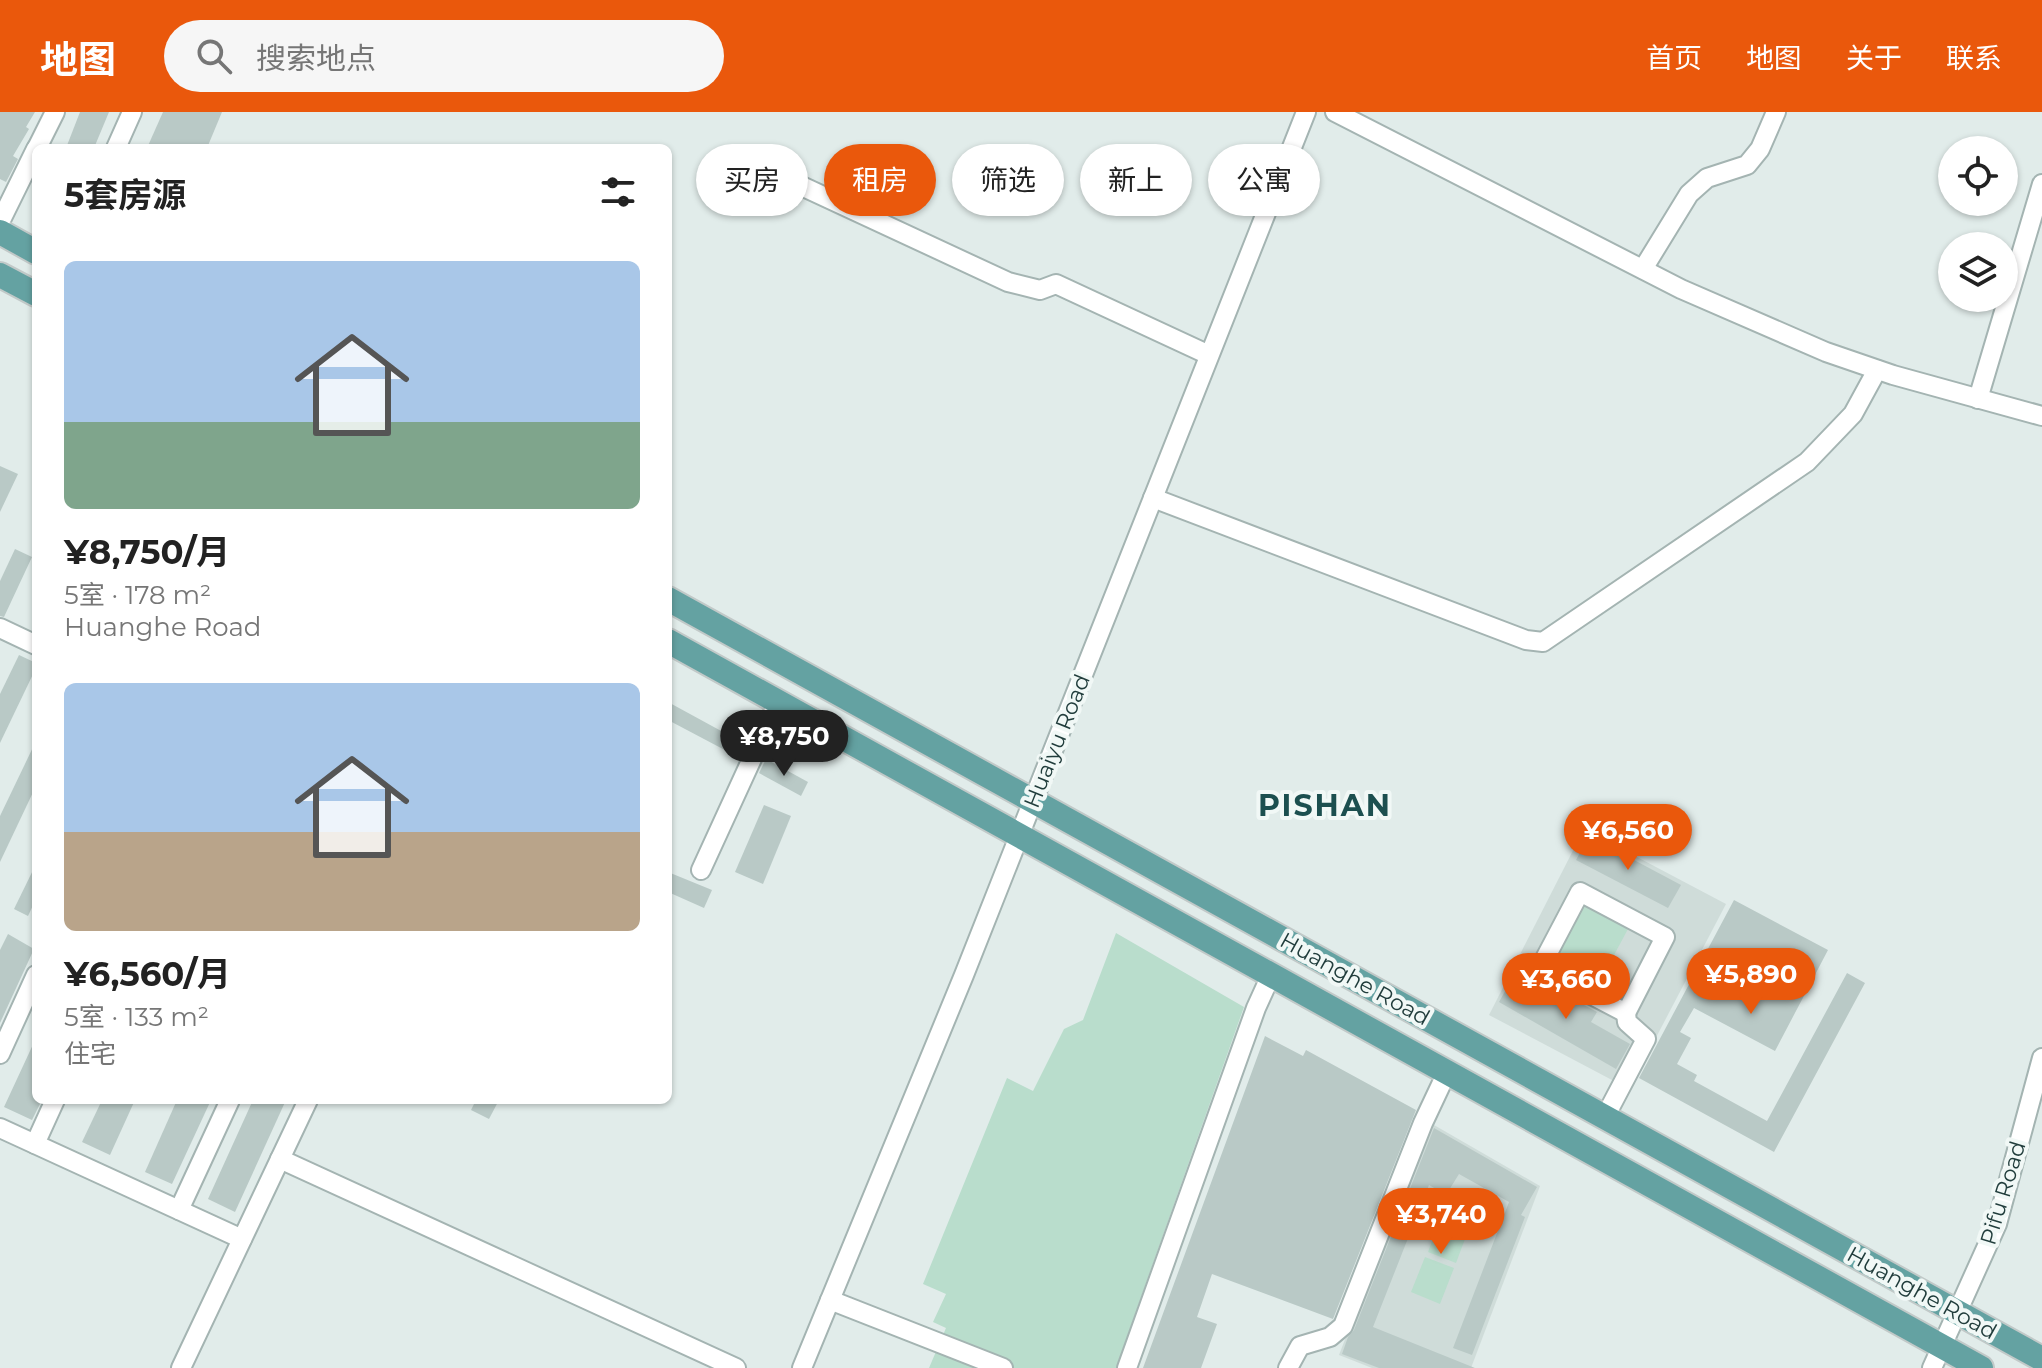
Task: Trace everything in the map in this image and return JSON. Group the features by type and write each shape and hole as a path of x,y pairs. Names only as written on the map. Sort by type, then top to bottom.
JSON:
{"main road":[{"path":"0,232 32,250"},
{"path":"0,275 32,292"},
{"name":"Huanghe Road","path":"672,601 2042,1359"},
{"name":"Huanghe Road","path":"672,643 1447,1072 1937,1357 1981,1368"}],"street":[{"path":"39,144 55,112"},
{"path":"118,144 132,112"},
{"name":"Huaiyu Road","path":"802,1368 1020,836 1306,112"},
{"path":"1335,112 1681,289 1826,352 1877,370 2042,416"},
{"path":"1643,269 1689,194 1707,178 1747,165 1760,149 1776,112"},
{"path":"0,222 32,157"},
{"path":"1978,399 2042,184"},
{"path":"808,189 1008,282 1040,290 1056,284 1209,355"},
{"path":"1153,498 1526,640 1543,642 1807,462 1853,414 1877,370"},
{"path":"0,628 32,643"},
{"path":"701,870 778,702"},
{"path":"1605,1117 1646,1039 1627,1022 1626,1013 1665,937 1580,892 1540,968 1626,1013"},
{"path":"1127,1368 1256,1008 1271,975"},
{"path":"0,1054 32,984"},
{"name":"Pifu Road","path":"1937,1357 1997,1224 2042,1058"},
{"path":"1288,1368 1300,1346 1330,1337 1343,1326 1423,1123 1447,1072"},
{"path":"35,1144 53,1104"},
{"path":"179,1210 228,1104"},
{"path":"181,1368 306,1104"},
{"path":"0,1128 242,1239"},
{"path":"280,1159 736,1368"},
{"path":"830,1300 1003,1368"}],"shaded area":[{"path":"1584,829 1726,904 1629,1089 1489,1015"},
{"path":"1434,1125 1540,1186 1471,1368 1372,1368 1339,1355 1425,1133"}],"green space":[{"path":"1584,906 1628,929 1599,983 1556,960"},
{"path":"1116,933 1244,1007 1116,1368 929,1368 946,1328 933,1322 946,1294 923,1284 1007,1078 1033,1091 1064,1029 1083,1020"},
{"path":"1443,1212 1471,1223 1456,1263 1428,1252"},
{"path":"1425,1257 1454,1268 1440,1304 1411,1292"}],"building":[{"path":"0,112 35,112 13,156 18,159 6,182 0,179"},
{"path":"80,112 109,112 96,144 68,144"},
{"path":"163,112 222,112 209,144 149,144"},
{"path":"0,466 18,474 0,512"},
{"path":"15,549 32,557 4,617 0,616 0,581"},
{"path":"19,655 32,661 32,676 0,743 0,694"},
{"path":"672,704 745,744 738,757 672,722"},
{"path":"32,749 32,794 0,862 0,816"},
{"path":"766,759 808,782 801,796 759,773"},
{"path":"764,805 791,816 763,884 735,872"},
{"path":"1589,836 1681,885 1668,908 1576,860"},
{"path":"32,872 32,908 28,916 14,909"},
{"path":"672,874 712,890 704,908 672,894"},
{"path":"1734,900 1828,950 1775,1051 1694,1008 1680,1032 1691,1038 1677,1064 1697,1075 1694,1081 1767,1121 1847,973 1865,983 1774,1152 1639,1078"},
{"path":"8,934 32,948 0,1023 0,950"},
{"path":"1513,977 1549,998 1554,989 1597,1012 1591,1022 1630,1044 1616,1069 1499,1002"},
{"path":"1265,1036 1303,1056 1306,1050 1416,1110 1333,1319 1212,1274 1197,1317 1217,1324 1201,1368 1143,1368"},
{"path":"32,1047 32,1104 40,1104 32,1120 4,1107"},
{"path":"100,1104 133,1104 110,1155 82,1142"},
{"path":"175,1104 209,1104 172,1184 145,1172"},
{"path":"251,1104 284,1104 235,1212 208,1199"},
{"path":"474,1104 497,1104 489,1119 471,1110"},
{"path":"1434,1128 1537,1187 1521,1215 1525,1217 1472,1355 1453,1348 1509,1202 1459,1174 1446,1195 1429,1185 1373,1327 1475,1368 1379,1368 1342,1354"}],"district":[{"name":"PISHAN","path":"1325,805"}]}
